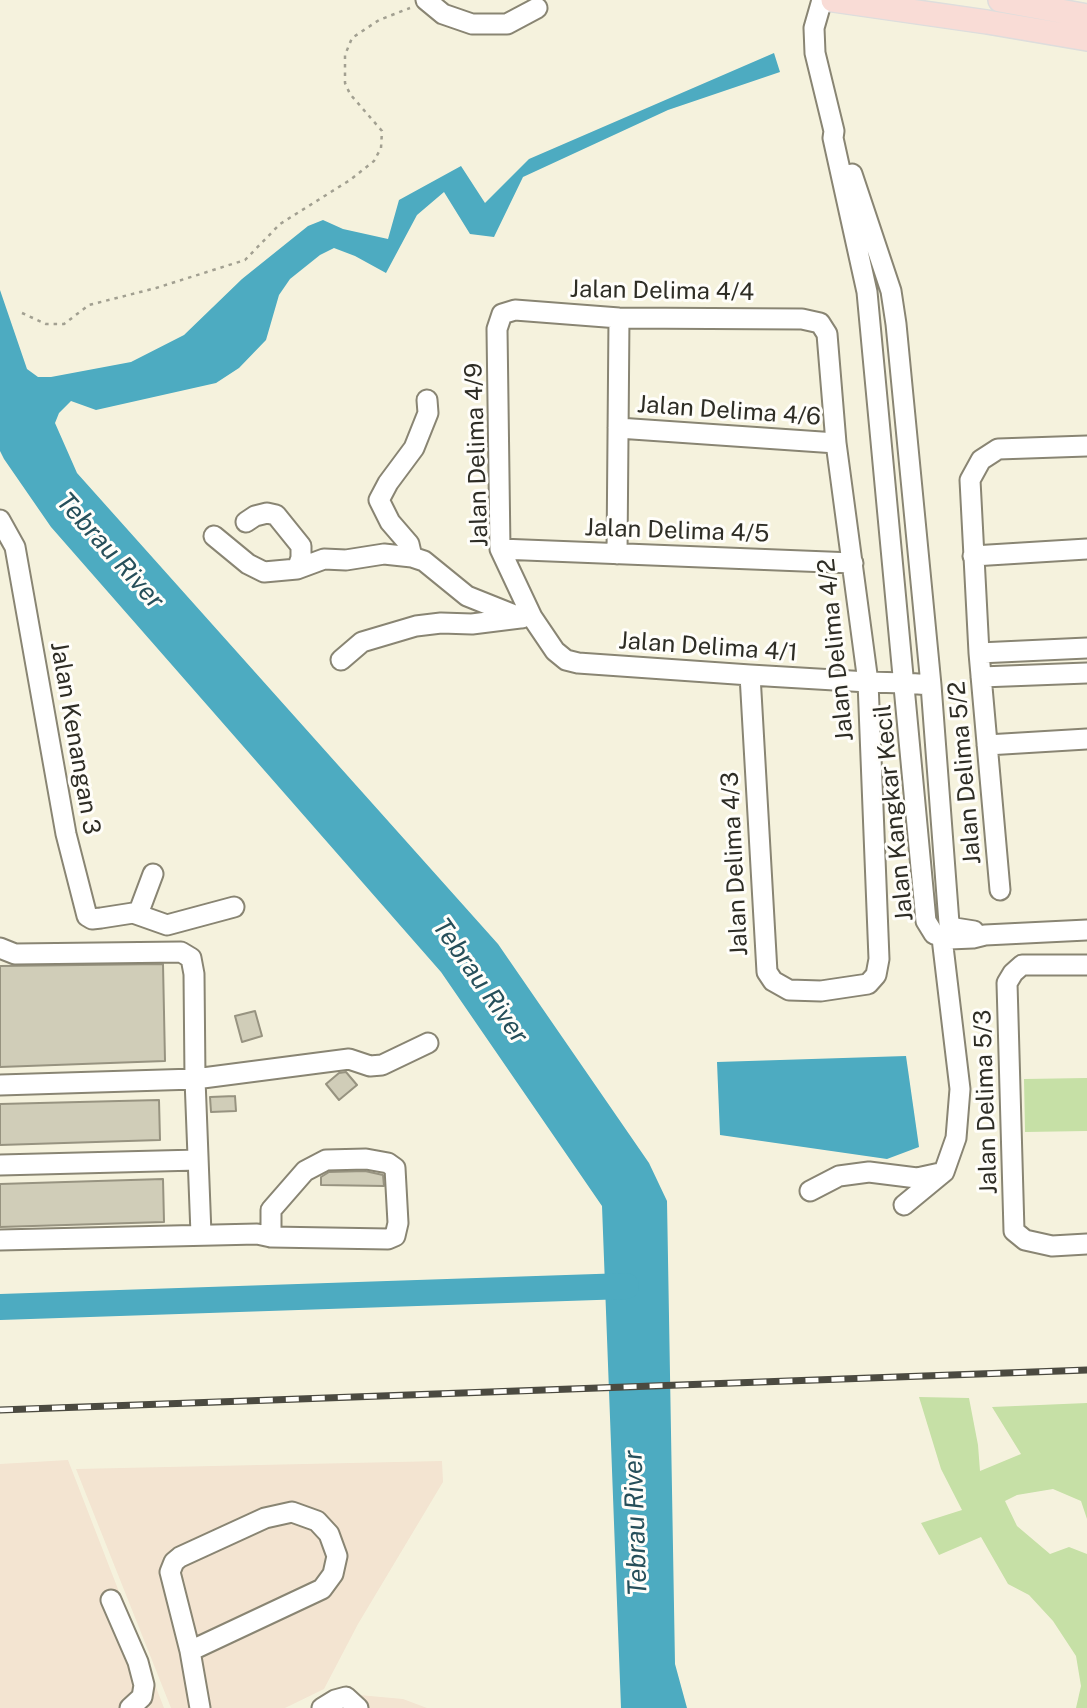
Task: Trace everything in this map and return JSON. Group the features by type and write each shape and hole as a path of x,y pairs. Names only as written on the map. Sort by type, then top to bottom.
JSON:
{"main road":[{"path":"833,0 1087,39"},
{"path":"1000,0 1087,16"}],"street":[{"name":"Jalan Kangkar Kecil","path":"822,0 813,40 835,131 840,137 891,291 930,685 949,923 955,928 985,934"},
{"path":"426,1 443,14 472,24 506,24 537,8"},
{"name":"Jalan Kangkar Kecil","path":"835,131 833,138 867,292 926,921 934,934 942,938 974,938 985,934"},
{"name":"Jalan Delima 4/4","path":"502,314 515,310 619,318 802,319 820,323"},
{"name":"Jalan Delima 4/9","path":"502,314 497,329 500,549 527,617 555,651 566,660"},
{"path":"617,554 619,318"},
{"name":"Jalan Delima 4/2","path":"820,323 827,334 836,443 868,682 879,959 876,975"},
{"path":"412,556 409,544 390,522 379,500 414,448 428,413 427,400"},
{"name":"Jalan Delima 4/6","path":"618,428 836,443"},
{"name":"Jalan Delima 5/2","path":"1000,890 979,653 970,480 981,460 998,449 1087,446"},
{"path":"246,522 267,513 276,515 301,546 324,559"},
{"name":"Jalan Kenangan 3","path":"0,520 15,547 66,834 85,911 92,919 138,914"},
{"path":"214,536 248,564 264,572 297,569 324,559 346,560 384,554 412,556 424,561 467,596 527,617"},
{"path":"297,569 301,546"},
{"name":"Jalan Delima 4/5","path":"500,549 853,563"},
{"path":"973,556 1087,549"},
{"path":"341,660 362,642 416,626 441,623 472,624 527,617"},
{"path":"979,653 1087,648"},
{"name":"Jalan Delima 4/1","path":"566,660 750,675 930,685"},
{"path":"981,677 1087,673"},
{"name":"Jalan Delima 4/3","path":"750,675 766,972 773,981 789,990 821,991 868,984 876,975"},
{"path":"987,744 1087,739"},
{"path":"153,874 138,914 167,925 234,907"},
{"path":"985,934 1087,930"},
{"path":"904,1205 944,1172 956,1138 960,1089 942,938"},
{"path":"0,948 15,954 181,952 191,958 194,974 201,1234"},
{"name":"Jalan Delima 5/3","path":"1087,965 1021,965 1007,983 1014,1231 1025,1240 1052,1246 1087,1244"},
{"path":"0,1084 195,1079 349,1059 370,1066 382,1065 428,1043"},
{"path":"0,1240 201,1234 257,1234 271,1237 388,1239 395,1236 398,1223 395,1168 388,1163 366,1159 326,1160 304,1171 271,1210 271,1237"},
{"path":"0,1165 198,1160"},
{"path":"810,1191 839,1176 869,1172 917,1178 944,1172"},
{"path":"190,1651 322,1589 333,1574 337,1556 329,1534 317,1521 292,1512 265,1518 180,1556 174,1562 170,1572 190,1651 200,1708"},
{"path":"111,1600 138,1662 144,1685 142,1697 130,1708"},
{"path":"322,1708 335,1700 346,1698 358,1708"}],"path":[{"path":"22,313 46,324 64,324 89,305 156,288 245,260 287,219 350,180 374,161 381,148 382,131 350,94 345,83 345,55 352,38 379,20 426,1"}],"shaded area":[{"path":"68,1460 164,1708 0,1708 0,1464"},
{"path":"442,1461 443,1482 358,1624 324,1689 285,1708 171,1708 76,1469"},
{"path":"348,1694 403,1699 427,1708 319,1708"}],"green space":[{"path":"1087,1078 1087,1131 1025,1132 1024,1079"},
{"path":"919,1397 969,1398 980,1471 1021,1454 992,1407 1087,1403 1087,1519 1081,1501 1053,1489 1017,1495 1005,1501 1017,1526 1050,1554 1069,1547 1087,1554 1087,1708 1076,1708 1081,1686 1076,1656 1053,1621 1029,1595 1008,1584 981,1537 939,1555 921,1523 962,1510 941,1469"}],"water":[{"name":"Tebrau River","path":"774,53 780,72 668,110 523,177 494,237 470,234 444,192 417,215 386,273 334,248 320,255 290,279 279,295 266,340 239,368 216,383 96,410 71,401 59,413 55,423 77,473 498,944 649,1163 667,1201 675,1664 687,1708 621,1708 602,1206 441,972 51,527 4,459 0,451 0,290 27,369 38,377 131,362 184,335 242,279 308,226 323,220 343,229 388,239 399,200 461,166 485,203 529,159"},
{"path":"906,1056 919,1147 887,1159 720,1135 717,1062"}],"building":[{"path":"163,964 165,1061 0,1067 0,966"},
{"path":"255,1011 262,1036 242,1042 235,1016"},
{"path":"346,1072 357,1085 339,1100 326,1084 339,1073"},
{"path":"235,1096 236,1111 211,1112 210,1097"},
{"path":"159,1100 160,1140 0,1145 0,1104"},
{"path":"365,1171 383,1175 384,1186 321,1185 321,1177 329,1172"},
{"path":"163,1179 164,1222 0,1227 0,1184"}],"waterway":[{"path":"0,1307 626,1286"}],"railway":[{"path":"0,1410 1087,1370"}]}
